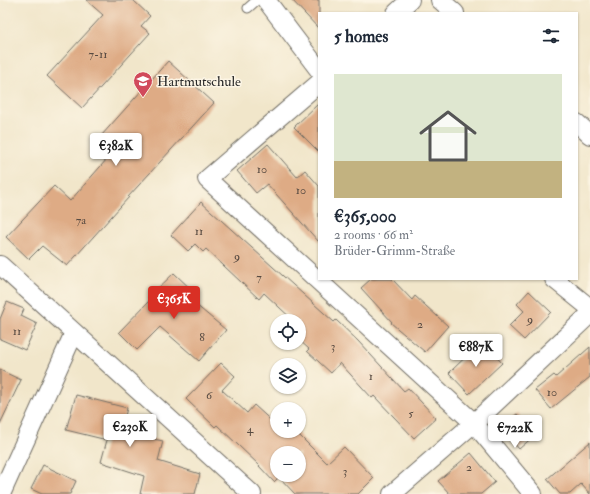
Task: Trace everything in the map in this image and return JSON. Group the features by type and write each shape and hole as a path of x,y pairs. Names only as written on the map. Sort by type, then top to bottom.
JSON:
{"street":[{"path":"266,0 318,69"},
{"path":"397,12 410,0"},
{"path":"440,0 454,12"},
{"path":"318,84 207,179 474,423 533,494"},
{"path":"578,124 590,135"},
{"path":"0,265 252,494"},
{"path":"555,280 590,308"},
{"path":"392,494 474,423 590,314"},
{"path":"2,492 74,333"}],"lane":[{"path":"248,8 257,0"}],"building":[{"path":"86,0 133,0 150,16 141,26 150,33 82,108 47,76 103,15"},
{"path":"292,0 319,0 318,28"},
{"path":"168,61 214,103 67,266 42,246 29,259 6,237 54,186 70,201 115,150 101,136"},
{"path":"318,104 318,151 294,127"},
{"path":"268,144 297,177 305,170 318,185 318,241 267,184 256,193 237,171"},
{"path":"201,202 334,322 336,320 358,341 404,391 408,388 436,418 414,438 374,396 372,398 340,363 331,373 307,351 309,349 306,346 306,314 286,314 264,293 259,299 206,249 203,252 195,244 188,251 171,235"},
{"path":"174,273 195,293 189,299 226,330 199,361 160,327 137,350 119,332 150,300 148,298"},
{"path":"370,280 393,280 412,300 415,296 448,326 425,352 391,323 392,322 361,288"},
{"path":"529,291 551,312 524,340 509,326 524,311 517,304"},
{"path":"7,302 24,309 21,316 37,324 25,350 0,339 0,319"},
{"path":"482,341 502,363 469,394 449,373"},
{"path":"590,347 590,377 551,409 535,390 554,375 556,377"},
{"path":"221,363 235,376 222,390 247,413 254,405 270,420 270,438 302,438 327,463 344,447 374,478 358,494 295,494 284,482 306,482 306,446 270,446 270,478 260,466 217,425 215,427 186,399"},
{"path":"0,370 21,380 0,424"},
{"path":"76,395 127,408 121,432 163,441 158,461 200,474 195,494 140,494 144,476 101,462 107,440 66,430"},
{"path":"517,414 535,435 519,449 500,427"},
{"path":"590,442 590,494 581,484 570,494 560,494 547,479"},
{"path":"471,453 495,482 481,494 450,494 438,481"},
{"path":"43,465 76,481 70,494 42,494 31,489"}],"place":[{"name":"Hartmutschule","path":"143,98"}]}
